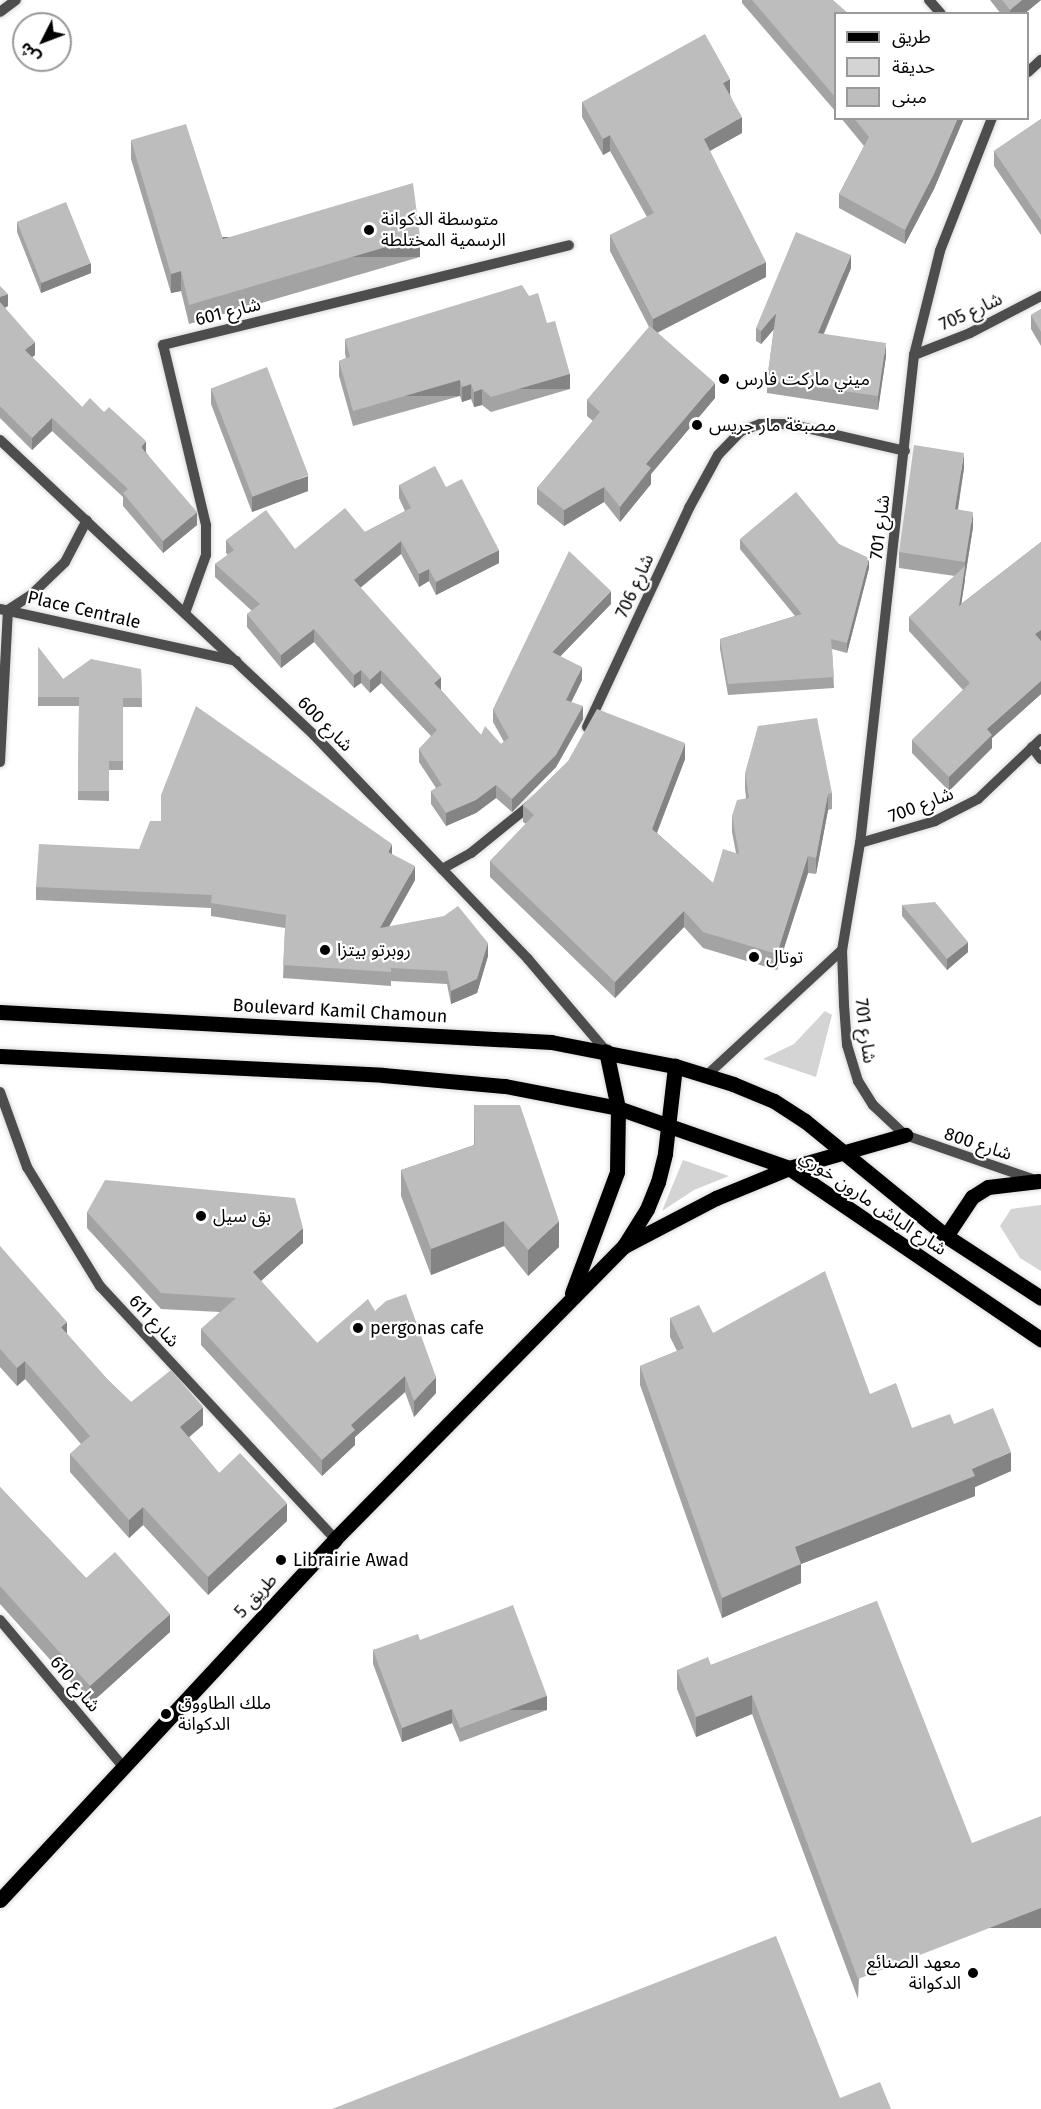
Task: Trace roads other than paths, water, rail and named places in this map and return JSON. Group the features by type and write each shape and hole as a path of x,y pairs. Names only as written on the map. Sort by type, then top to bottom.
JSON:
{"main road":[{"name":"Boulevard Kamil Chamoun","path":"0,1012 551,1042 675,1066 774,1101 845,1154 946,1236 1041,1298"},
{"path":"570,1298 615,1180 620,1138 618,1108 606,1051"},
{"path":"0,1056 383,1075 505,1086 618,1108 669,1129"},
{"path":"624,1246 647,1209 658,1182 669,1129 675,1066"},
{"name":"شارع الباش مارون خوري","path":"669,1129 789,1168 1041,1339"},
{"path":"624,1246 716,1198 789,1168 845,1154 905,1135"},
{"path":"946,1236 972,1197 980,1192 1004,1183 1040,1181"},
{"name":"طريق 5","path":"0,1900 335,1539 570,1298 624,1246"}],"street":[{"path":"0,12 16,0"},
{"path":"930,0 939,12"},
{"path":"1029,71 1041,60"},
{"name":"شارع 701","path":"905,1135 865,1095 851,1064 842,950 860,843 914,355 940,251 991,120"},
{"name":"شارع 601","path":"184,612 206,555 206,525 163,345 569,245"},
{"name":"شارع 705","path":"914,355 970,333 1041,296"},
{"name":"شارع 706","path":"581,737 689,508 718,455 741,431 760,424 789,424 905,451"},
{"name":"شارع 600","path":"0,440 314,735 528,959 606,1051"},
{"name":"Place Centrale","path":"4,609 31,595 65,562 87,520"},
{"path":"0,762 4,609"},
{"name":"Place Centrale","path":"4,609 236,661"},
{"name":"شارع 700","path":"860,843 935,820 978,799 1041,739"},
{"path":"1032,747 1041,759"},
{"path":"442,869 509,825 543,793"},
{"path":"707,1076 842,950"},
{"name":"شارع 611","path":"0,1092 27,1167 100,1287 335,1539"},
{"name":"800 شارع","path":"905,1135 1040,1181"},
{"name":"شارع 610","path":"0,1620 124,1768"}],"place":[{"name":"متوسطة الدكوانة الرسمية المختلطة","path":"369,230"},
{"name":"ميني ماركت فارس","path":"724,379"},
{"name":"مصبغة مار جريس","path":"697,425"},
{"name":"روبرتو بيتزا","path":"325,950"},
{"name":"توتال","path":"754,957"},
{"name":"بق سيل","path":"201,1216"},
{"name":"pergonas cafe","path":"358,1328"},
{"name":"Librairie Awad","path":"281,1560"},
{"name":"ملك الطاووق الدكوانة","path":"166,1714"},
{"name":"معهد الصنائع الدكوانة","path":"973,1973"}]}
